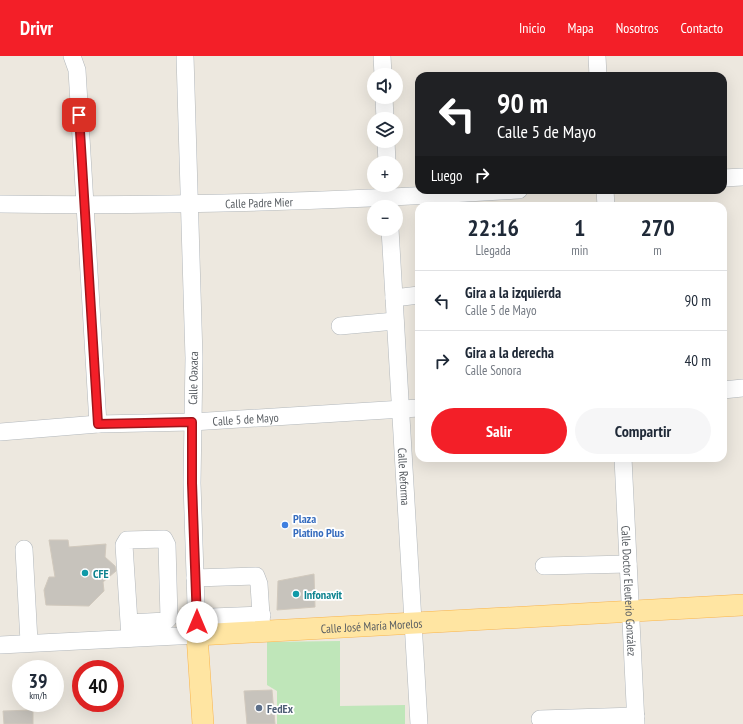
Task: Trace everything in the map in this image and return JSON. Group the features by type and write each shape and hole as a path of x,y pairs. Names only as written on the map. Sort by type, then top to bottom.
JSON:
{"main road":[{"name":"Calle José María Morelos","path":"197,635 262,623 413,624 743,605"},
{"name":"Calle Oaxaca","path":"197,635 203,724"}],"street":[{"path":"72,56 77,70 98,424"},
{"name":"Calle Oaxaca","path":"185,56 194,358 192,422 197,635"},
{"path":"382,56 383,68"},
{"path":"597,56 598,72"},
{"path":"727,178 743,177"},
{"name":"Calle Padre Mier","path":"0,204 190,205 388,197 424,201 484,194"},
{"name":"Calle Reforma","path":"390,236 419,724"},
{"path":"394,298 415,296"},
{"path":"340,326 395,321"},
{"path":"727,390 743,388"},
{"name":"Calle 5 de Mayo","path":"2,432 98,424 192,422 415,408"},
{"name":"Calle Doctor Eleuterio González","path":"623,462 636,720"},
{"path":"160,538 166,542 167,546 170,614 166,621 130,630 125,542 127,540 160,538"},
{"path":"167,546 194,546"},
{"path":"24,549 29,642"},
{"path":"544,566 628,564"},
{"path":"169,593 196,586 256,576 259,584 262,623"},
{"name":"Calle José María Morelos","path":"0,644 130,630 197,635"},
{"path":"540,719 636,720"}],"green space":[{"path":"340,641 340,706 405,705 405,724 277,724 277,691 267,685 267,642"}],"building":[{"name":"CFE","path":"49,540 68,540 69,547 106,544 105,557 115,566 116,571 103,582 104,591 89,606 46,605 44,590 49,577 55,577"},
{"name":"Infonavit","path":"314,574 315,607 277,610 278,581"},
{"name":"FedEx","path":"272,690 275,724 247,724 244,691"},
{"path":"3,711 33,712 33,724 4,724"}],"place":[{"name":"Plaza Platino Plus","path":"285,525"},
{"name":"CFE","path":"85,573"},
{"name":"Infonavit","path":"296,594"},
{"name":"FedEx","path":"259,708"}],"route":[{"path":"79,115 98,424 192,422 192,483 197,622"}]}
